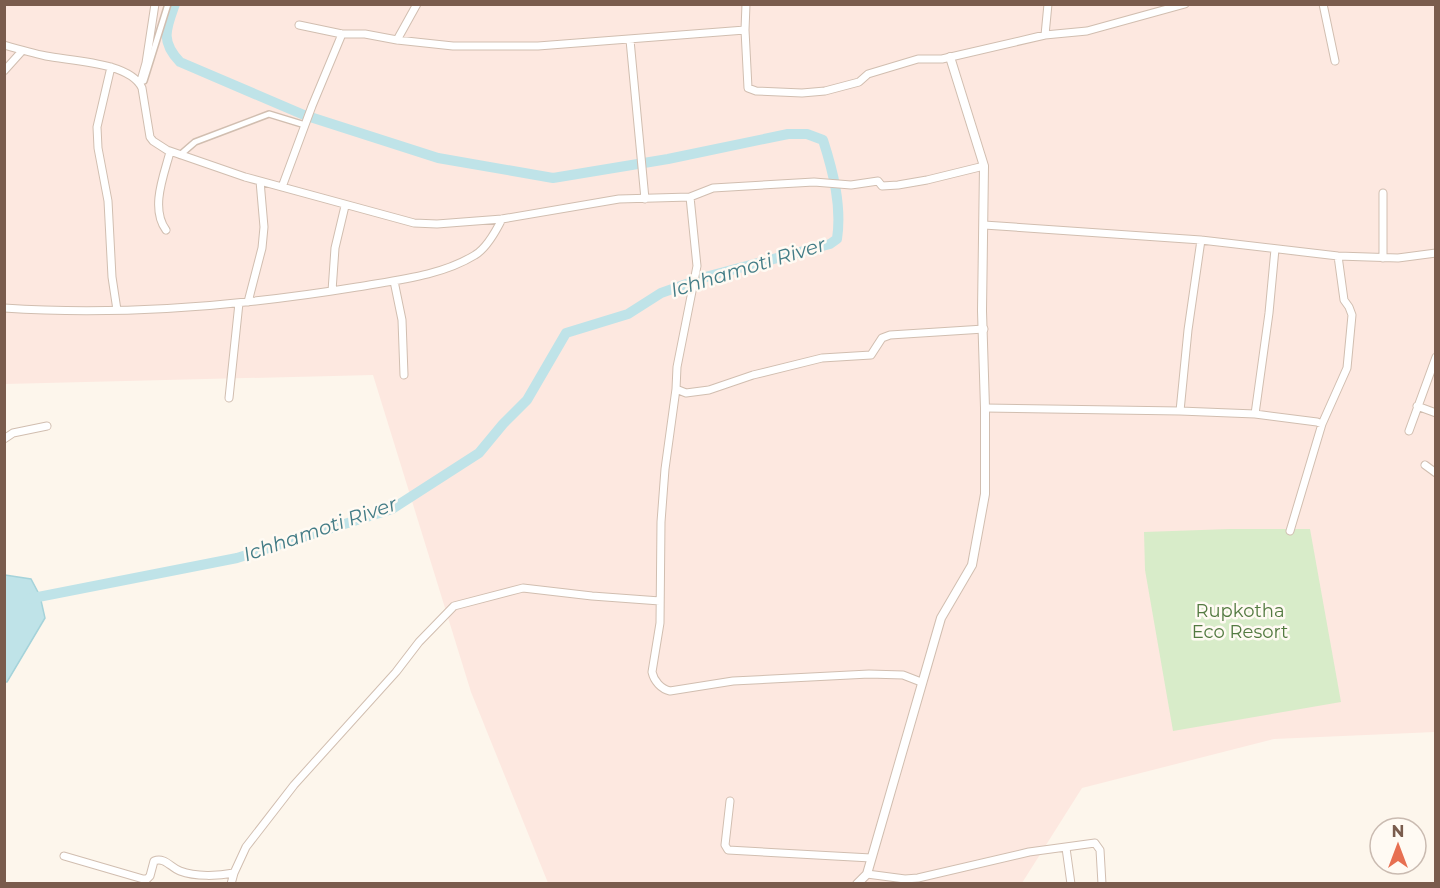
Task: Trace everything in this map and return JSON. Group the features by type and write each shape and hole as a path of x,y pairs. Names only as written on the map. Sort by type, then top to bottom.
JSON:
{"street":[{"path":"155,4 141,86 150,137 153,141 170,152 260,181 414,224 502,219 585,204 690,197 713,188 814,182 839,185 878,181 882,186 898,185 984,166"},
{"path":"141,86 168,4"},
{"path":"397,40 417,4"},
{"path":"746,4 748,88 756,91 802,93 825,91 859,82 868,74 918,59 950,57 1045,35 1087,31 1185,4"},
{"path":"1045,35 1048,4"},
{"path":"1323,4 1335,62"},
{"path":"298,25 342,33 453,46 538,46 745,30"},
{"path":"282,187 342,33"},
{"path":"630,40 645,199"},
{"path":"4,45 22,51 111,67 127,73 141,86"},
{"path":"4,71 22,51"},
{"path":"857,884 867,874 941,618 972,565 985,494 984,166 950,57"},
{"path":"111,67 97,127 98,148 108,201 112,277 117,310"},
{"path":"180,155 195,142 269,114 305,125"},
{"path":"166,230 162,224 159,204 170,152"},
{"path":"248,302 259,267 263,238 260,181"},
{"path":"1383,192 1383,258"},
{"path":"690,197 697,266 677,367 664,480 660,623 652,672 653,679 670,691 733,681 869,674 903,675 921,682"},
{"path":"332,291 335,248 345,206"},
{"path":"4,308 57,312 239,303 394,280 447,268 477,254 496,231 502,219"},
{"path":"984,225 1201,240 1338,256 1383,258 1436,253"},
{"path":"1180,411 1188,330 1201,240"},
{"path":"1255,414 1275,249"},
{"path":"1290,531 1322,424 1347,368 1352,315 1344,300 1338,256"},
{"path":"394,280 402,320 404,375"},
{"path":"229,398 239,303"},
{"path":"676,389 686,393 709,390 753,375 822,358 871,355 882,338 890,335 984,329"},
{"path":"1409,431 1436,357"},
{"path":"1417,406 1436,413"},
{"path":"986,408 1255,414 1322,424"},
{"path":"4,439 13,433 47,426"},
{"path":"1425,465 1436,473"},
{"path":"231,884 246,847 294,785 396,672 435,624 454,606 523,588 660,601"},
{"path":"730,801 726,845 728,850 871,858"},
{"path":"867,874 910,879 1029,852 1095,843 1098,846 1102,884"},
{"path":"1066,848 1071,884"},
{"path":"64,856 143,879 150,876 154,861 159,860 186,873 212,875 234,873"}],"shaded area":[{"path":"4,5 1435,5 1435,732 1274,739 1082,788 1022,883 548,883 471,692 373,375 5,384"}],"green space":[{"name":"Rupkotha Eco Resort","path":"1310,529 1341,702 1173,731 1145,570 1144,532"}],"water":[{"path":"5,575 31,579 40,596 45,618 7,682 4,682"}],"waterway":[{"name":"Ichhamoti River","path":"28,599 237,558 392,509 479,453 527,400 566,333 628,314 661,293 709,276 830,244 837,239 837,201 827,152 823,140 807,134 788,134 668,159 553,178 438,158 304,115 180,62 167,41 167,28 175,4"}]}
